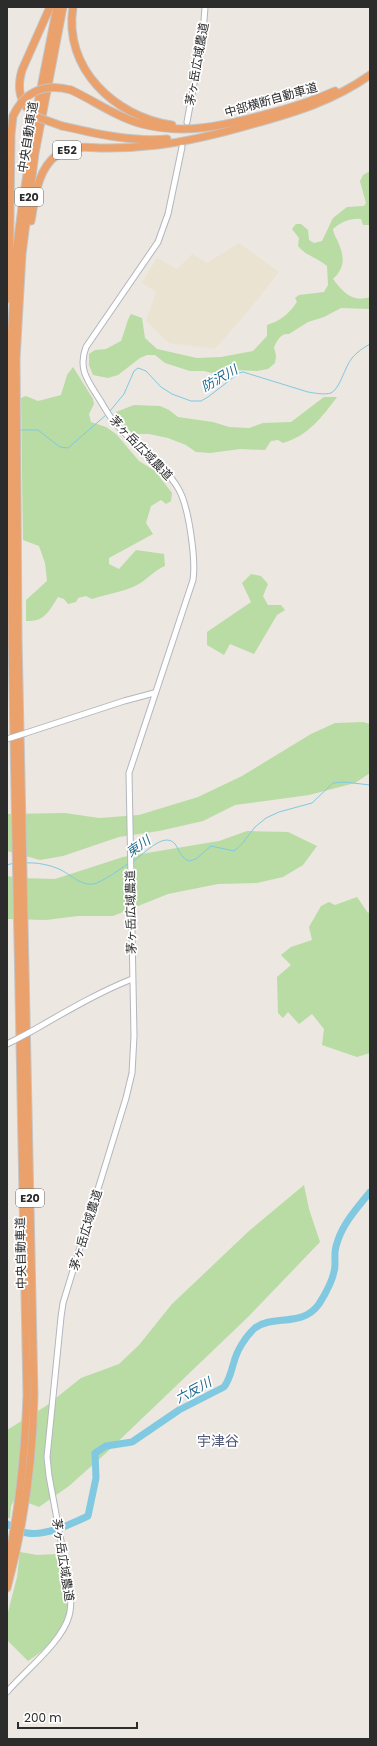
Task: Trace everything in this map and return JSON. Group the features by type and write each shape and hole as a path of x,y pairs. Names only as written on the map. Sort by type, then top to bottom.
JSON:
{"highway":[{"path":"50,7 22,70 20,78 19,90 27,108 37,117 62,126 113,138 131,140 173,139 219,133"},
{"name":"中央自動車道","path":"7,1588 24,1493 33,1430 34,1350 20,902 13,399 10,359 16,253 25,184 39,98 57,7"},
{"name":"中央自動車道","path":"13,399 19,288 35,153 63,7"},
{"path":"73,7 72,27 74,46 86,73 97,87 113,100 147,118 165,124 196,128"},
{"name":"中部横断自動車道","path":"196,128 239,122 304,104 339,90 370,72"},
{"name":"中部横断自動車道","path":"219,133 308,108 341,93 370,75"},
{"path":"10,359 9,269 11,134 13,116 22,102 34,92 51,87 59,87 71,90 103,108 142,124 181,130 196,128"},
{"name":"E52","path":"19,288 32,212 40,179 50,160 57,154 72,148 156,145 189,141 219,133"}],"street":[{"name":"茅ヶ岳広域農道","path":"187,122 203,34 205,7"},
{"name":"茅ヶ岳広域農道","path":"7,1692 56,1640 69,1617 71,1595 49,1476 47,1457 63,1303 114,1137 132,1073 134,1058 128,773 194,574 194,562 185,507 178,488 171,478 115,424 85,378 82,362 86,347 158,242 168,214 182,147"},
{"path":"7,739 154,693"},
{"path":"7,1044 74,1006 132,979"}],"shaded area":[{"path":"239,243 279,272 250,309 215,349 169,343 146,321 156,292 142,283 157,258 177,269 192,254 207,263"}],"green space":[{"path":"370,171 370,225 363,225 361,219 353,219 342,222 333,229 342,252 343,260 339,272 333,279 348,295 358,299 370,297 370,309 341,308 324,317 308,322 289,334 283,335 276,342 274,347 276,356 275,363 268,369 257,371 237,370 220,375 204,371 190,371 165,363 155,355 147,355 140,358 118,375 108,378 93,375 89,365 89,354 95,350 106,349 121,341 131,314 142,318 145,338 157,349 197,358 221,357 253,351 267,336 267,325 280,319 291,310 297,302 295,298 299,295 324,292 328,285 327,266 308,255 298,246 299,238 292,229 296,224 301,224 308,230 309,240 314,243 322,241 333,218 347,207 364,206 366,203 360,181 363,175"},
{"path":"73,367 93,399 94,404 89,414 91,422 106,427 116,434 139,461 155,471 172,493 171,501 166,504 161,500 151,506 146,523 153,534 109,558 109,564 119,569 136,550 164,554 165,566 137,585 121,591 92,599 86,596 78,598 76,602 68,604 64,599 58,597 46,615 42,618 38,620 26,621 26,600 47,581 45,563 39,546 23,540 21,398 26,396 38,401 61,395 67,375"},
{"path":"324,397 337,397 314,425 300,436 292,440 283,443 278,440 271,441 265,450 240,449 210,453 196,452 186,445 168,438 149,434 133,434 116,417 116,412 134,405 160,406 169,410 178,417 213,422 229,427 249,428 263,423 291,422"},
{"path":"251,574 261,576 268,584 263,596 268,605 281,605 285,610 277,615 254,654 230,644 224,655 207,645 207,632 251,602 242,583"},
{"path":"363,722 370,724 370,773 355,783 309,795 235,805 203,821 159,831 119,837 63,856 40,860 7,851 7,814 65,813 99,818 139,815 198,797 242,776 311,734 335,723"},
{"path":"247,831 288,832 317,846 303,865 283,877 257,883 218,884 168,894 113,916 78,916 46,920 7,919 7,876 19,878 55,879 123,857 219,841"},
{"path":"357,897 368,913 370,911 370,1053 357,1057 322,1045 324,1029 312,1014 299,1024 288,1012 283,1018 278,1013 277,977 291,965 281,955 291,947 312,940 309,927 321,906 329,902 335,905"},
{"path":"304,1185 309,1209 320,1242 249,1316 106,1453 69,1486 39,1507 15,1498 11,1506 10,1518 7,1518 7,1430 46,1406 81,1378 119,1364 139,1345 172,1304 249,1231"},
{"path":"20,1552 37,1555 58,1554 62,1562 65,1591 69,1601 69,1610 62,1628 43,1650 28,1661 7,1640 7,1616 17,1577"}],"waterway":[{"name":"防沢川","path":"110,411 124,394 134,371 138,368 146,371 161,387 172,394 191,401 201,401 239,373 243,372 308,392 328,394 334,391 337,387 352,358 360,350 370,344"},
{"name":"防沢川","path":"20,430 38,430 60,447 68,448 106,415"},
{"name":"東川","path":"134,861 156,844 168,840 173,842 183,857 189,861 196,859 211,846 234,851 242,844 255,827 266,818 279,812 312,803 333,783 344,782 370,785"},
{"name":"東川","path":"7,865 14,863"},
{"name":"東川","path":"25,863 39,863 53,867 61,870 78,881 87,884 97,883 129,863"},
{"name":"六反川","path":"7,1524 27,1533 43,1533 59,1529 88,1516 96,1478 95,1453 106,1446 132,1442 179,1410 224,1387 229,1378 235,1357 248,1335 255,1328 270,1322 304,1316 312,1311 322,1300 332,1280 335,1269 335,1250 341,1233 352,1215 370,1192"}],"district":[{"name":"宇津谷","path":"218,1441"}]}
